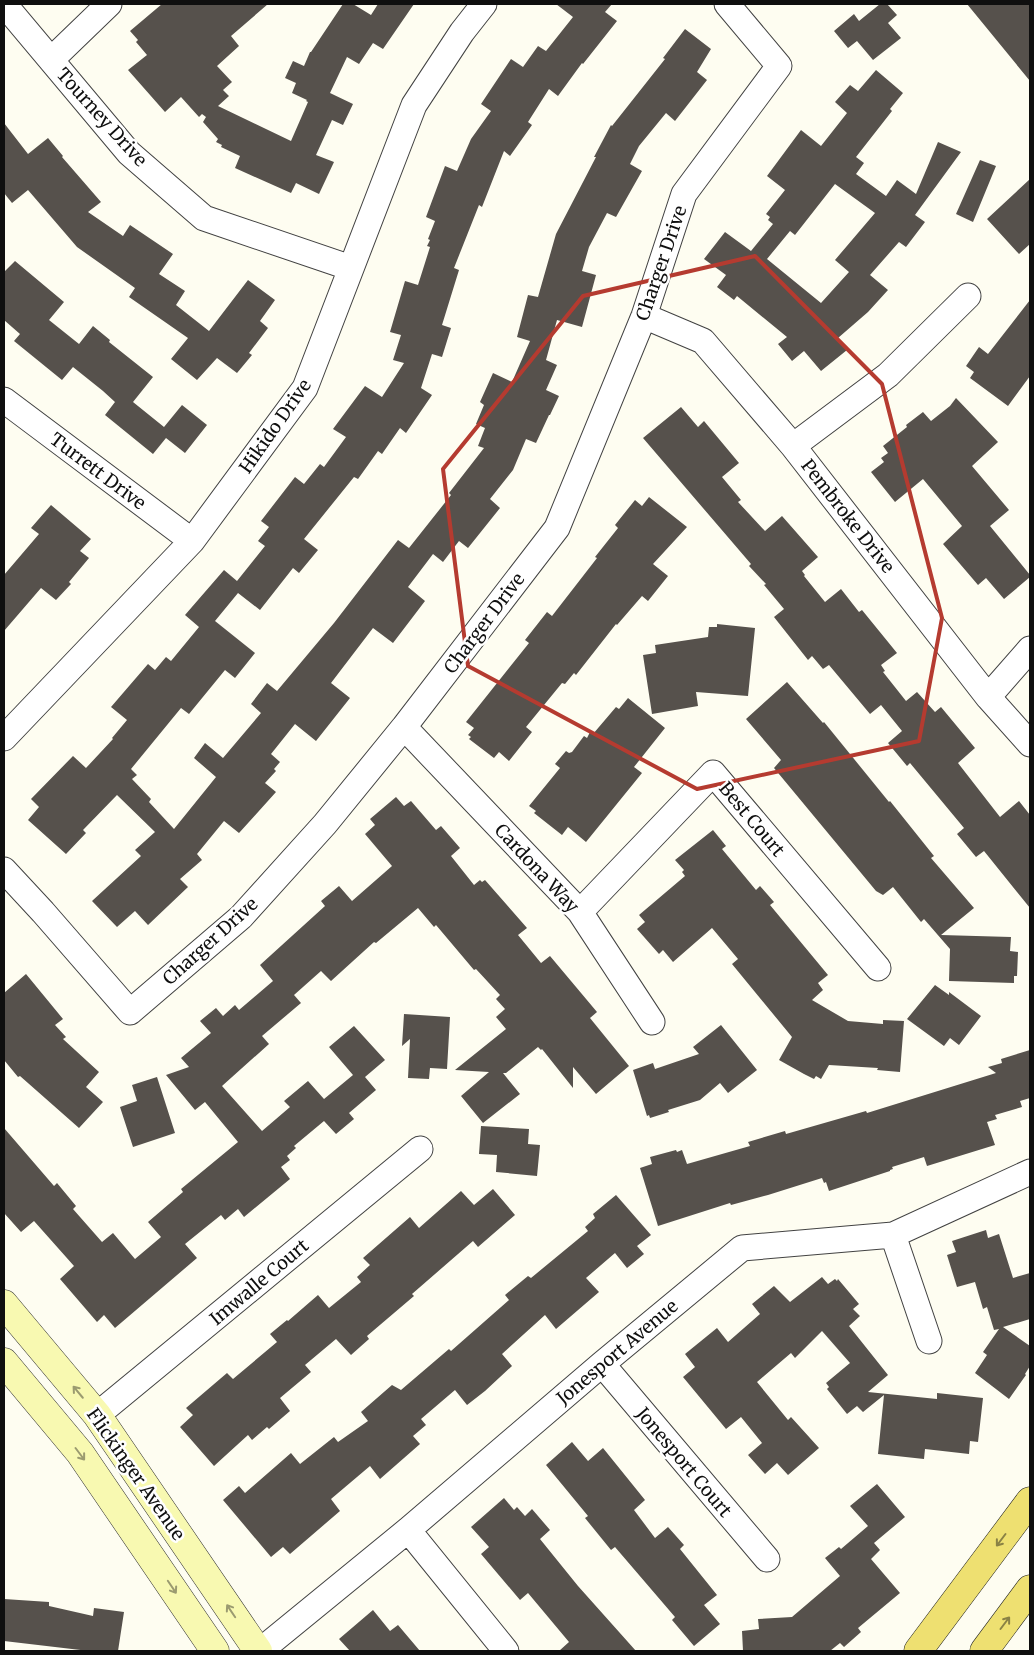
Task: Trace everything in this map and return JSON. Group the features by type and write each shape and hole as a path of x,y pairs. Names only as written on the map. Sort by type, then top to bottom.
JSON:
{"main road":[{"name":"Flickinger Avenue","path":"4,1304 97,1415 259,1651"},
{"name":"Flickinger Avenue","path":"4,1362 80,1453 215,1651"},
{"path":"918,1651 1030,1501"},
{"path":"984,1651 1029,1594"}],"street":[{"name":"Tourney Drive","path":"4,4 129,153 204,218 351,268"},
{"path":"51,60 109,4"},
{"name":"Hikido Drive","path":"4,738 192,541 305,388 414,105 462,32 484,4"},
{"name":"Charger Drive","path":"4,870 130,1012 241,917 325,824 404,727 557,528 644,316 684,194 779,66 727,4"},
{"path":"793,446 888,375 968,296"},
{"name":"Pembroke Drive","path":"644,316 703,341 793,446 988,697 1030,744"},
{"name":"Turrett Drive","path":"4,400 192,541"},
{"path":"988,697 1030,649"},
{"name":"Cardona Way","path":"404,727 580,912 652,1022"},
{"name":"Best Court","path":"580,912 713,772 878,968"},
{"name":"Imwalle Court","path":"97,1415 420,1148"},
{"name":"Jonesport Avenue","path":"259,1651 408,1530 602,1364 742,1248 893,1235 1030,1172"},
{"path":"893,1235 929,1341"},
{"name":"Jonesport Court","path":"602,1364 767,1559"},
{"path":"408,1530 506,1651"}],"highlighted area":[{"path":"755,256 882,384 942,618 919,741 697,789 468,666 443,469 583,296"}],"building":[{"path":"162,4 268,4 231,36 239,46 217,66 232,82 223,90 229,96 218,106 291,141 308,102 292,93 296,83 285,78 293,61 304,66 310,52 343,4 353,4 371,15 378,4 414,4 383,49 373,43 359,64 347,57 330,93 353,104 343,125 332,120 316,155 334,162 319,194 296,183 291,193 235,168 240,156 221,147 222,145 216,142 218,139 203,122 206,117 202,114 199,117 181,97 165,112 128,70 147,55 130,31"},
{"path":"556,4 612,4 605,12 617,21 582,63 558,96 549,89 528,122 532,125 510,156 504,151 482,207 479,205 454,268 459,270 442,325 451,328 442,357 432,354 421,388 432,395 406,433 400,428 382,454 378,451 358,479 354,477 304,539 318,550 299,573 293,568 260,610 238,593 215,621 255,653 235,678 225,670 189,714 181,708 131,769 137,775 132,779 151,799 149,802 174,829 216,777 194,758 205,743 223,758 261,713 251,704 267,683 277,691 334,623 398,540 409,548 451,495 449,493 484,448 478,446 485,428 476,424 484,405 480,402 493,373 512,382 530,341 517,337 528,295 538,297 556,234 611,125 665,59 663,58 685,29 711,49 697,72 707,80 675,121 666,113 639,146 630,164 642,171 616,217 607,213 589,247 582,271 596,275 582,327 557,320 546,360 557,365 546,390 559,396 550,415 536,443 526,439 513,470 490,499 500,508 468,548 459,541 443,562 433,554 408,587 425,601 393,643 373,628 331,683 350,698 316,741 295,724 271,754 280,762 274,769 276,771 265,783 276,792 239,833 224,821 197,854 202,860 180,879 188,887 148,925 135,911 117,927 92,901 141,856 135,850 155,832 117,795 83,830 86,833 66,854 28,820 39,807 31,799 73,756 86,768 113,739 127,720 111,707 148,664 155,670 166,657 171,661 199,627 185,615 224,570 237,581 265,546 258,541 269,527 261,521 295,477 304,484 320,464 324,467 346,437 333,429 365,386 382,397 404,363 393,360 401,335 390,332 405,281 418,285 430,247 427,246 430,240 428,239 435,221 426,217 445,166 457,171 471,139 491,111 481,104 511,59 523,67 538,46 546,51 573,17"},
{"path":"880,4 887,4 897,15 888,23 901,38 873,60 857,41 848,48 834,31 854,14 859,21"},
{"path":"967,4 1030,4 1030,81"},
{"path":"876,70 903,93 890,109 892,111 856,157 864,163 856,174 886,196 897,180 916,194 938,142 961,152 915,215 925,222 906,247 899,242 870,275 888,290 868,312 838,338 847,350 821,371 804,351 792,361 778,344 787,337 737,296 734,300 717,287 726,275 704,259 725,232 751,251 773,224 768,220 770,217 766,214 785,190 767,176 801,130 821,146 847,113 835,102 850,85 858,91","holes":["835,184 875,213 835,260 849,272 821,303 767,259 790,231 795,235"]},
{"path":"4,123 28,154 48,138 101,202 88,212 123,236 130,225 173,254 159,274 185,291 176,305 209,331 248,280 275,300 260,321 268,328 249,353 252,355 237,373 217,358 197,380 171,359 188,338 129,297 135,288 77,247 28,190 12,203 4,193"},
{"path":"980,160 996,166 973,222 956,214"},
{"path":"1030,179 1030,244 1019,254 987,219"},
{"path":"15,261 64,302 49,320 79,344 93,326 110,340 109,342 153,377 133,402 164,427 182,405 207,425 185,453 166,438 153,454 105,415 115,402 103,391 73,367 62,380 14,341 20,334 4,320 4,272"},
{"path":"1030,300 1030,376 1008,406 970,378 974,372 966,366 979,347 988,354"},
{"path":"956,398 998,442 972,466 1009,510 990,526 1030,575 1004,599 986,578 978,585 943,544 962,526 923,479 895,502 871,472 884,462 881,458 888,453 883,446 907,427 906,425 923,412 931,421 950,406"},
{"path":"681,407 698,427 704,421 739,463 722,477 741,500 738,502 765,531 782,516 818,557 802,571 825,602 841,589 859,612 862,610 897,653 881,665 885,671 883,672 906,701 917,692 935,712 941,707 975,748 958,763 1000,817 1019,801 1030,815 1030,908 984,851 976,857 957,834 964,828 910,763 907,766 888,743 902,731 881,705 870,714 829,665 823,669 812,656 808,660 774,617 784,609 764,585 766,584 643,438"},
{"path":"649,497 687,527 653,564 668,576 648,601 642,596 616,624 576,675 574,673 565,684 562,683 526,727 532,732 509,761 499,752 494,758 469,739 471,737 468,735 474,728 466,722 529,643 525,640 547,612 552,616 597,558 595,557 618,528 615,525 635,500 642,506"},
{"path":"51,505 91,539 80,551 89,558 69,582 71,584 56,600 41,588 4,631 4,575 39,534 31,528"},
{"path":"717,624 755,628 748,696 696,692 698,706 652,714 643,655 656,653 655,645 708,637 709,627 717,627"},
{"path":"787,682 824,722 890,801 934,856 931,858 974,908 941,935 1011,937 1010,951 1018,952 1017,976 1014,976 1014,983 949,981 950,949 924,919 921,922 893,887 883,895 876,891 774,768 781,760 746,719"},
{"path":"628,698 665,728 634,767 642,773 586,842 568,827 562,835 534,813 536,811 529,806 560,768 555,764 566,751 572,752 584,736 587,738 590,732 593,734 616,707 619,709"},
{"path":"396,797 404,806 411,801 436,830 441,826 460,848 451,856 474,885 480,880 482,882 485,880 527,928 518,935 541,963 550,956 597,1012 590,1018 629,1066 596,1094 573,1067 573,1088 542,1049 538,1047 506,1073 503,1073 520,1094 483,1123 461,1096 489,1072 455,1070 506,1029 496,1017 505,1009 496,999 500,995 476,969 474,970 436,925 434,927 418,908 376,943 374,942 331,981 321,971 294,995 301,1003 262,1036 269,1044 222,1086 262,1131 290,1107 284,1101 308,1081 324,1099 353,1075 329,1047 354,1026 385,1060 365,1077 376,1090 349,1113 354,1119 336,1134 324,1121 294,1146 296,1148 287,1156 290,1160 281,1167 290,1179 244,1217 238,1209 225,1220 221,1215 185,1244 197,1258 115,1328 104,1315 97,1322 60,1279 74,1266 34,1221 21,1232 4,1213 4,1128 54,1186 57,1183 76,1206 73,1209 102,1242 113,1233 135,1259 161,1237 148,1222 183,1192 181,1189 238,1142 205,1102 195,1110 166,1075 189,1067 181,1058 211,1033 200,1021 216,1008 223,1016 235,1005 239,1010 273,981 260,965 325,906 321,901 339,886 352,901 392,866 365,834 375,825 370,819"},
{"path":"713,830 726,846 722,849 756,890 760,886 774,902 770,905 828,975 818,983 823,990 812,1000 848,1021 883,1024 883,1020 904,1021 900,1072 877,1070 878,1068 829,1065 821,1079 816,1076 814,1079 804,1074 779,1060 792,1037 732,964 738,959 712,928 673,962 663,950 659,954 637,929 645,922 639,915 685,876 682,872 684,870 675,860"},
{"path":"26,974 63,1019 55,1025 66,1037 63,1039 99,1072 86,1087 103,1102 79,1128 20,1076 18,1077 4,1060 4,993"},
{"path":"935,985 949,995 949,992 981,1016 959,1045 950,1038 944,1046 907,1019"},
{"path":"404,1014 450,1017 447,1069 430,1068 429,1079 408,1078 410,1039 402,1046"},
{"path":"721,1025 757,1070 728,1093 720,1083 700,1100 650,1118 649,1115 647,1116 633,1070 653,1063 655,1069 699,1054 693,1047"},
{"path":"1030,1050 1030,1098 1020,1101 1022,1107 995,1115 997,1119 987,1122 995,1145 927,1166 924,1157 892,1167 893,1169 890,1171 829,1191 826,1182 824,1183 822,1178 768,1195 731,1205 730,1203 658,1226 640,1168 652,1164 650,1157 682,1150 687,1164 750,1146 748,1142 785,1131 786,1134 866,1111 867,1113 996,1073 988,1067 1002,1063 1001,1059"},
{"path":"157,1077 175,1133 133,1147 120,1107 137,1101 132,1085"},
{"path":"481,1126 529,1129 528,1144 540,1145 537,1176 496,1172 497,1155 479,1154"},
{"path":"493,1189 515,1215 478,1247 473,1241 412,1294 414,1296 367,1336 369,1339 351,1355 336,1339 305,1365 311,1372 280,1398 290,1411 269,1429 267,1427 252,1440 248,1435 214,1466 180,1427 193,1415 186,1408 227,1373 233,1379 277,1342 270,1334 318,1295 329,1308 361,1282 357,1277 370,1265 363,1258 410,1217 419,1228 461,1191 474,1205"},
{"path":"616,1195 651,1235 637,1246 644,1254 627,1268 615,1253 586,1278 599,1292 556,1329 545,1315 502,1354 512,1366 485,1391 467,1405 455,1390 421,1419 426,1425 413,1436 420,1444 380,1479 370,1466 331,1499 340,1511 290,1554 283,1547 271,1557 223,1500 239,1486 245,1493 291,1453 300,1464 334,1437 338,1442 368,1421 361,1412 392,1385 401,1390 449,1349 451,1351 509,1300 505,1295 528,1276 531,1278 588,1231 585,1227 595,1218 593,1214"},
{"path":"986,1230 988,1238 999,1234 1013,1278 1030,1273 1030,1319 1003,1327 1030,1346 1030,1366 1009,1399 975,1373 987,1355 983,1352 999,1329 994,1330 987,1307 983,1309 975,1282 957,1287 947,1255 956,1252 952,1241"},
{"path":"822,1277 828,1284 838,1279 859,1304 853,1309 860,1316 849,1326 888,1375 868,1392 937,1399 937,1393 983,1398 978,1442 970,1441 969,1454 925,1449 924,1459 878,1454 884,1395 863,1412 857,1406 847,1414 827,1389 829,1387 826,1383 850,1363 822,1331 795,1358 791,1353 757,1382 788,1420 791,1417 819,1448 788,1475 777,1463 765,1474 748,1455 762,1443 741,1417 726,1429 683,1377 695,1367 685,1354 717,1328 728,1342 760,1314 752,1304 774,1286 790,1302"},
{"path":"572,1442 588,1461 603,1448 645,1500 634,1510 655,1538 668,1527 684,1545 680,1549 717,1595 704,1605 720,1624 694,1646 672,1620 675,1617 615,1547 611,1550 585,1518 588,1516 546,1465"},
{"path":"877,1484 905,1517 874,1543 880,1550 871,1559 900,1593 858,1628 861,1632 844,1647 840,1643 830,1651 743,1651 742,1631 759,1629 758,1619 792,1617 840,1576 825,1558 839,1547 841,1549 868,1526 850,1506"},
{"path":"504,1498 514,1510 517,1507 525,1516 532,1509 550,1530 540,1539 578,1586 636,1651 559,1651 569,1642 528,1593 520,1600 481,1554 489,1547 471,1527"},
{"path":"4,1599 49,1602 49,1606 93,1616 94,1608 124,1612 118,1651 89,1651 4,1641"},
{"path":"373,1610 390,1631 398,1625 420,1651 350,1651 339,1639"}]}
